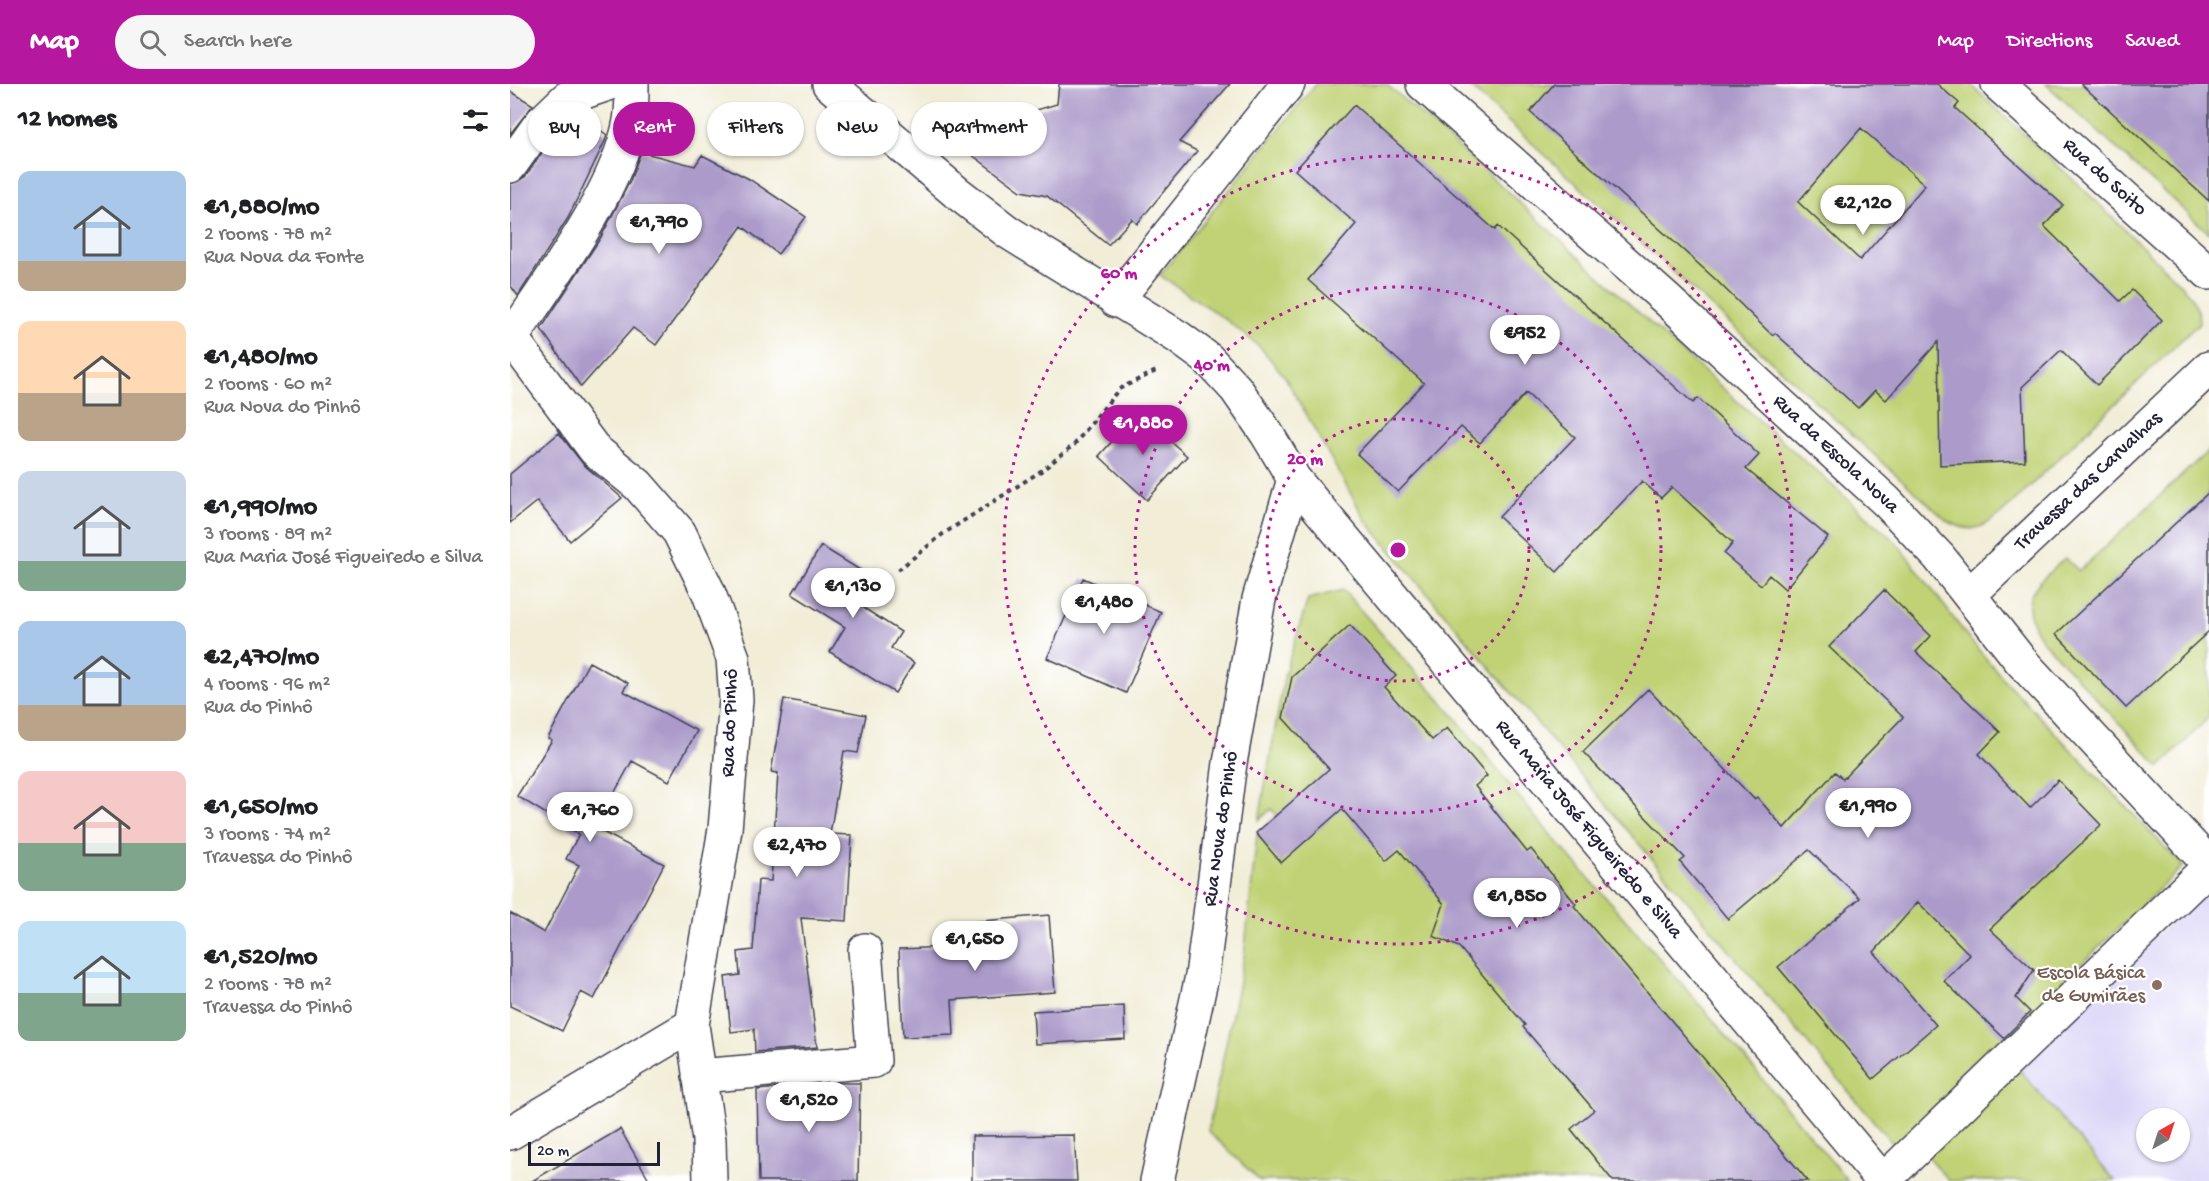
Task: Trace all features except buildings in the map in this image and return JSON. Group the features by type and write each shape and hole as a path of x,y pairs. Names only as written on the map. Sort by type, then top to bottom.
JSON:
{"street":[{"path":"510,166 540,124 567,98 608,84"},
{"path":"510,335 519,327 587,223 618,159 630,121 632,84"},
{"name":"Rua Maria José Figueiredo e Silva","path":"829,84 956,192 1008,232 1116,301 1178,337 1202,354 1236,389 1294,479 1883,1181"},
{"path":"1116,301 1288,84"},
{"name":"Rua da Escola Nova","path":"1423,84 1517,165 1887,502 1939,557 2021,661 2209,865"},
{"name":"Rua do Soito","path":"1998,84 2209,273"},
{"name":"Rua do Pinhô","path":"510,335 595,450 638,485 679,532 708,591 733,658 735,711 725,829 692,1025 709,1140 710,1181"},
{"name":"Travessa das Carvalhas","path":"1969,595 2209,368"},
{"name":"Rua Nova do Pinhô","path":"1157,1181 1202,976 1230,763 1259,599 1294,479"},
{"path":"1883,1181 2209,865"},
{"path":"699,1076 874,1061 865,950"},
{"path":"510,1133 692,1025"}],"path":[{"path":"898,570 943,534 1041,471 1074,445 1119,389 1142,376 1202,354"}],"shaded area":[{"name":"Escola Básica de Gumirães","path":"2200,894 2209,902 2209,1181 1949,1181 1926,1155"}],"green space":[{"path":"1316,84 1386,84 1483,169 1673,344 1897,543 1970,640 2007,683 2183,866 2039,1005 1898,1150 1366,521 1285,377 1261,348 1229,322 1160,275"},
{"path":"1467,84 1970,84 2095,200 2176,280 2190,295 2198,311 2199,323 2001,514 1980,527 1963,528 1947,521"},
{"path":"2046,84 2209,84 2209,233"},
{"path":"2209,450 2209,717 2160,767 2041,639 2029,613 2029,602 2032,593 2045,576 2065,558 2079,571"},
{"path":"1343,590 1455,717 1536,818 1708,1014 1848,1181 1260,1181 1208,1131 1244,957 1257,834 1282,862 1277,815 1271,809 1259,820 1285,673 1308,599"},
{"path":"2017,1067 2115,1181 1949,1181 1926,1155"}],"place":[{"name":"Escola Básica de Gumirães","path":"2157,985"}]}
